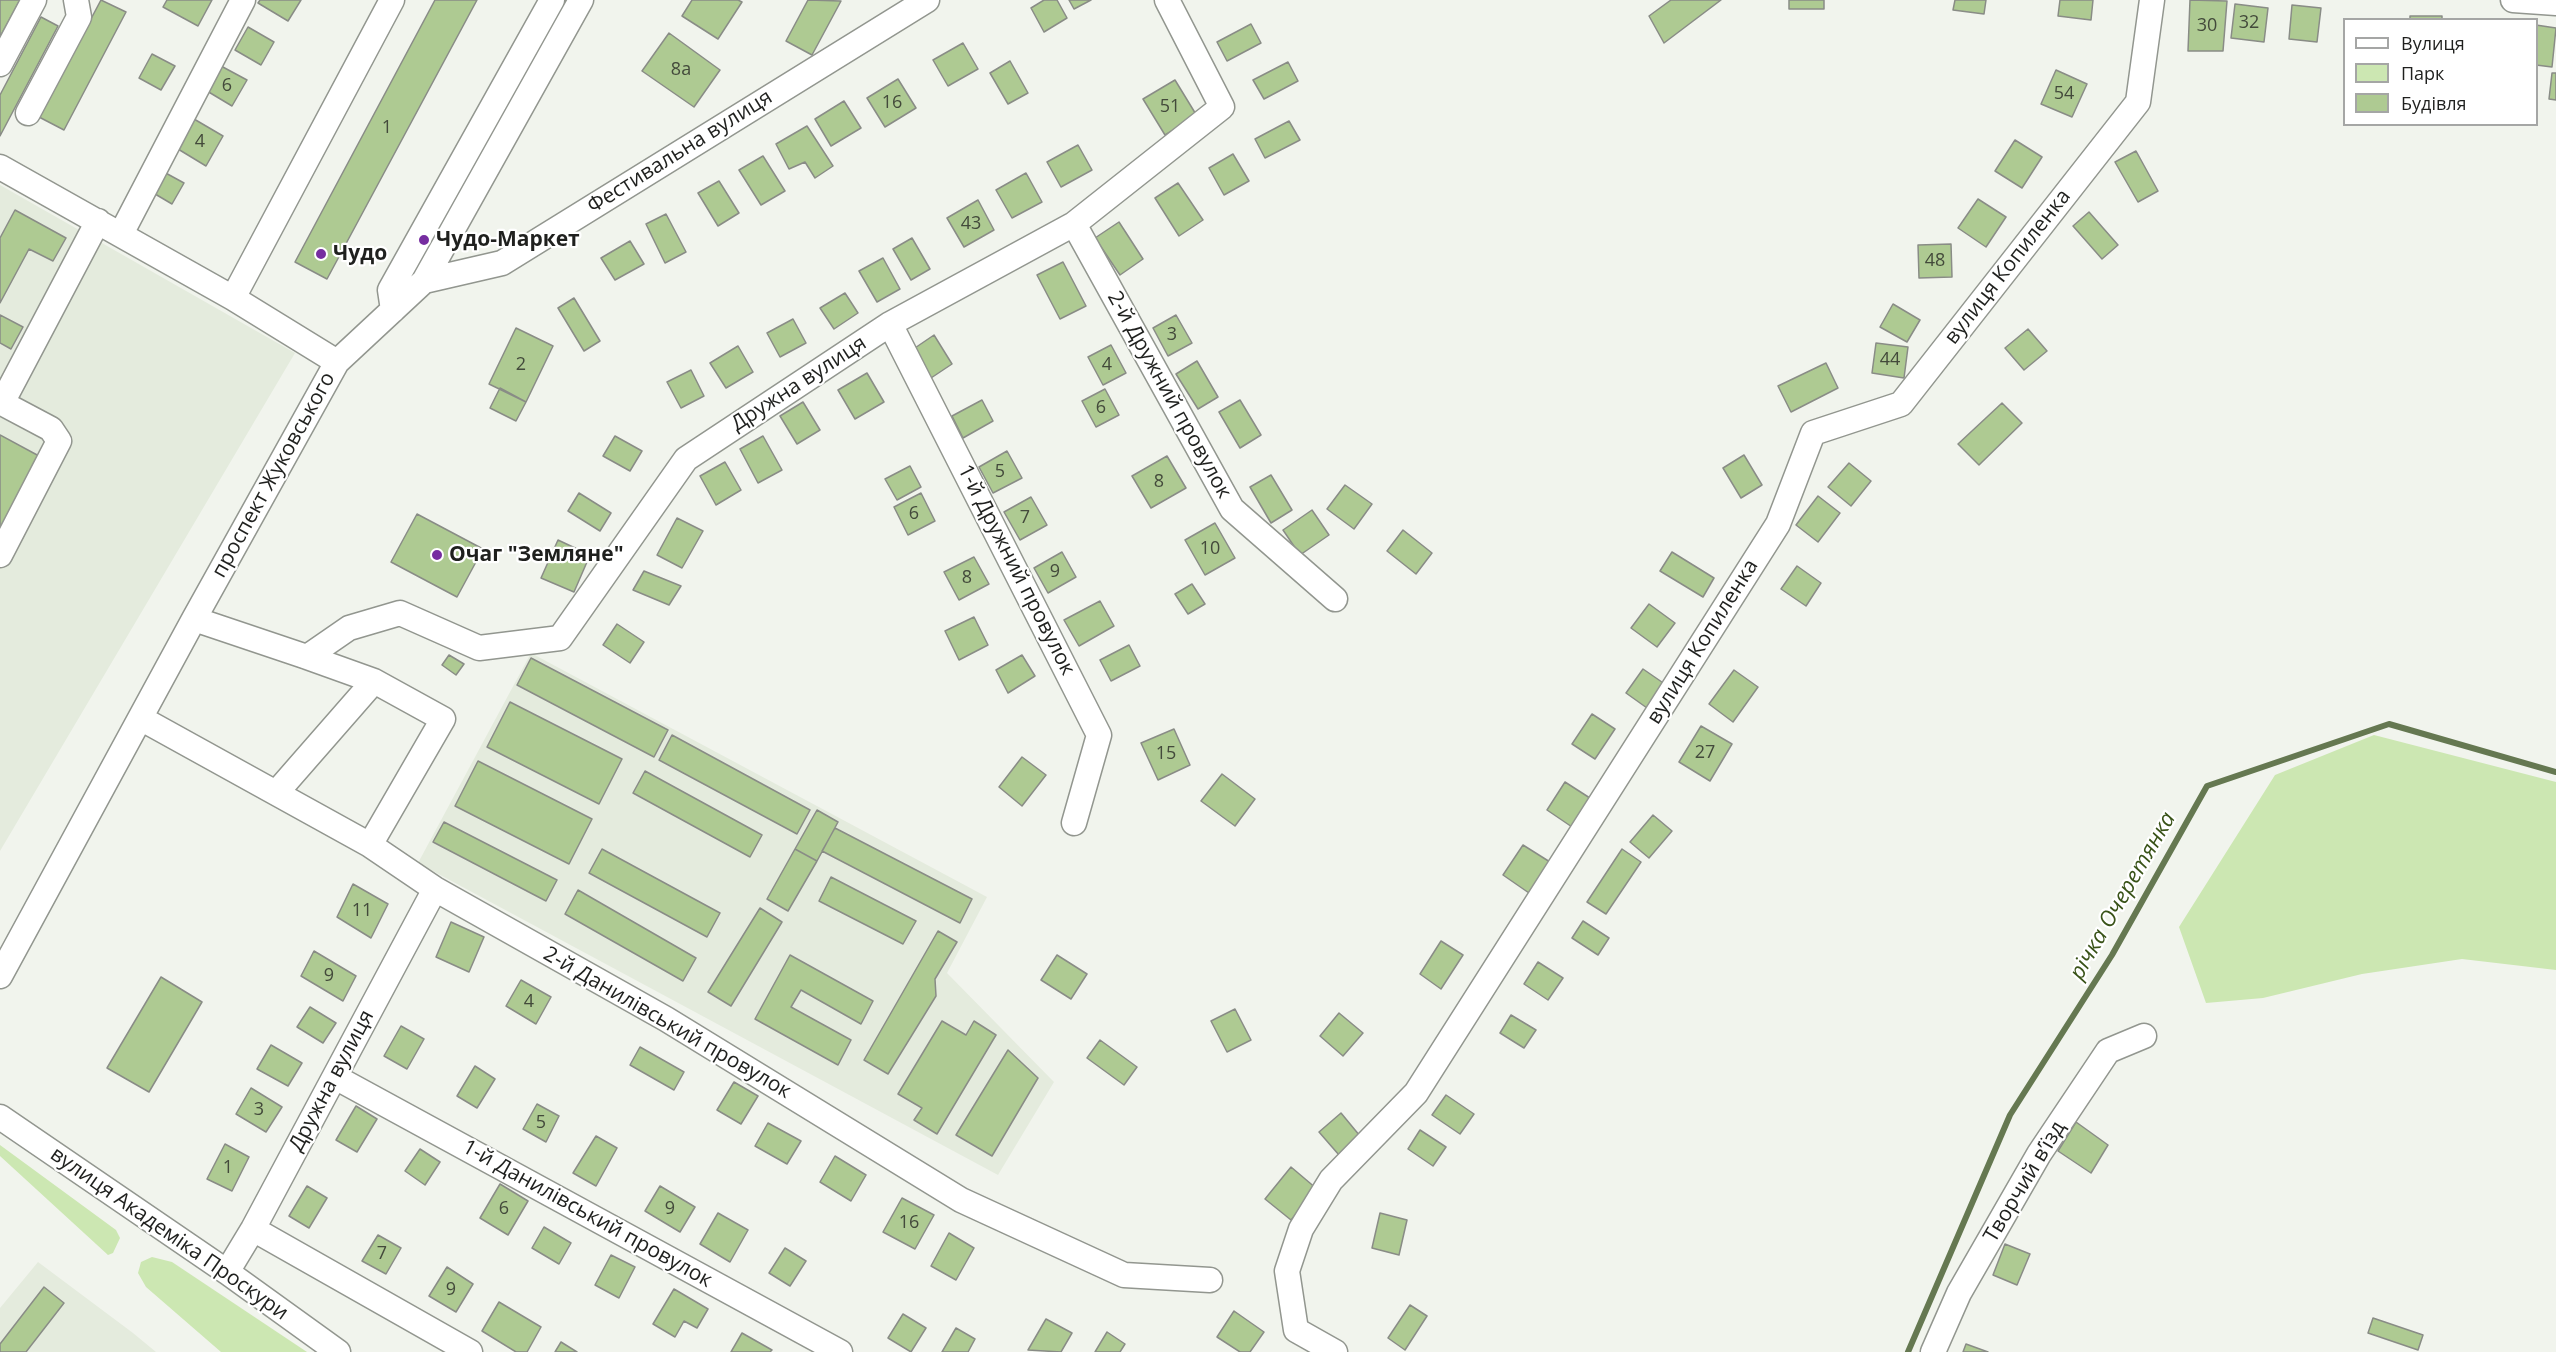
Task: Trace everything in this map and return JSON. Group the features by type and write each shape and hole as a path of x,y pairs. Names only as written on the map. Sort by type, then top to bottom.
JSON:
{"street":[{"path":"0,64 34,0"},
{"path":"28,113 79,17 76,0"},
{"path":"121,234 243,0"},
{"path":"233,298 392,0"},
{"path":"393,310 390,290 552,0"},
{"name":"проспект Жуковського","path":"0,976 337,362 424,281 581,0"},
{"name":"Фестивальна вулиця","path":"424,281 502,263 903,8 927,0"},
{"name":"Дружна вулиця","path":"307,657 349,628 400,613 479,648 560,638 686,459 890,324 1074,224 1222,107 1167,0"},
{"name":"вулиця Копиленка","path":"1335,1352 1296,1330 1287,1270 1301,1229 1331,1180 1422,1083 1778,524 1813,433 1901,404 2138,102 2152,0"},
{"path":"2513,0 2556,3"},
{"path":"0,167 233,298 337,362"},
{"path":"0,555 59,441 51,429 1,403 98,221"},
{"name":"2-й Дружний провулок","path":"1074,224 1232,509 1335,599"},
{"name":"1-й Дружний провулок","path":"890,324 1100,735 1074,823"},
{"path":"194,619 374,681 443,719 370,845"},
{"path":"277,792 374,681"},
{"name":"2-й Данилівський провулок","path":"142,719 370,845 435,889 666,1019 961,1200 1124,1275 1209,1280"},
{"name":"Дружна вулиця","path":"227,1272 253,1229 435,889"},
{"name":"Творчий в’їзд","path":"1933,1352 1959,1293 2039,1154 2108,1051 2144,1036"},
{"name":"1-й Данилівський провулок","path":"334,1077 840,1352"},
{"name":"вулиця Академіка Проскури","path":"0,1117 227,1272 338,1352"},
{"path":"253,1229 470,1352"}],"shaded area":[{"path":"0,185 295,353 0,851"},
{"path":"531,653 987,897 947,973 1054,1082 998,1175 418,863"},
{"path":"38,1262 156,1352 0,1352 0,1308"}],"green space":[{"path":"2374,735 2556,782 2556,970 2462,959 2362,974 2263,998 2206,1003 2179,927 2275,775"},
{"path":"0,1145 116,1230 120,1238 113,1253 108,1255 0,1156"},
{"path":"152,1257 172,1262 307,1352 221,1352 146,1287 138,1273 141,1262"}],"building":[{"path":"0,0 20,0 0,37"},
{"path":"101,0 126,12 64,130 39,117"},
{"path":"167,0 212,0 198,26 163,7"},
{"path":"260,0 301,0 288,21 258,3"},
{"path":"435,0 477,0 327,279 295,262"},
{"path":"692,0 738,0 742,2 718,39 682,16"},
{"path":"808,0 841,1 812,55 786,41"},
{"path":"1044,0 1057,0 1067,18 1044,32 1031,8"},
{"path":"1069,0 1091,0 1074,9"},
{"path":"1671,0 1721,0 1664,43 1649,16"},
{"path":"1789,0 1824,0 1824,9 1789,9"},
{"path":"1955,0 1986,0 1984,14 1953,10"},
{"path":"2060,0 2093,0 2091,20 2058,16"},
{"path":"2190,0 2227,1 2223,51 2188,51"},
{"path":"2235,4 2268,8 2264,42 2231,38"},
{"path":"2292,5 2321,8 2317,42 2289,39"},
{"path":"2410,16 2442,16 2442,18 2410,18"},
{"path":"41,17 58,26 0,136 0,95"},
{"path":"1251,24 1261,43 1227,61 1217,42"},
{"path":"2538,25 2556,28 2552,67 2538,65"},
{"path":"248,27 274,42 261,65 235,50"},
{"path":"669,33 720,70 694,107 642,71"},
{"path":"963,43 978,69 948,86 933,60"},
{"path":"152,54 175,66 161,90 139,78"},
{"path":"1010,61 1028,93 1008,104 990,73"},
{"path":"1288,62 1298,81 1264,99 1253,80"},
{"path":"221,66 247,80 232,106 207,91"},
{"path":"2056,70 2087,84 2072,117 2041,104"},
{"path":"2552,73 2556,73 2556,100 2549,99"},
{"path":"898,79 916,108 885,127 867,98"},
{"path":"1175,80 1197,116 1165,135 1143,99"},
{"path":"844,101 861,128 831,146 815,119"},
{"path":"194,119 223,136 206,166 178,149"},
{"path":"1289,121 1300,140 1265,158 1255,139"},
{"path":"807,126 833,166 815,178 805,162 789,169 776,144"},
{"path":"2015,140 2042,157 2022,188 1995,171"},
{"path":"1078,145 1092,170 1061,187 1047,162"},
{"path":"2136,151 2158,191 2138,202 2115,162"},
{"path":"1233,154 1249,181 1224,195 1209,168"},
{"path":"763,156 785,191 761,205 739,170"},
{"path":"162,171 184,183 172,204 150,191"},
{"path":"1026,173 1042,202 1012,218 996,190"},
{"path":"719,181 739,213 718,226 698,193"},
{"path":"1178,183 1203,220 1179,236 1155,198"},
{"path":"1978,199 2006,217 1986,247 1958,228"},
{"path":"978,200 994,230 964,247 947,218"},
{"path":"15,210 66,238 53,261 29,249 0,303 0,238"},
{"path":"2089,212 2118,245 2102,259 2073,226"},
{"path":"666,214 686,252 665,263 646,224"},
{"path":"1119,222 1143,259 1120,275 1095,238"},
{"path":"912,238 930,269 911,280 893,249"},
{"path":"630,241 644,264 615,280 601,258"},
{"path":"1951,244 1952,277 1919,278 1918,245"},
{"path":"883,258 900,289 877,302 859,271"},
{"path":"1063,262 1086,306 1060,319 1037,275"},
{"path":"845,293 858,313 834,329 820,308"},
{"path":"574,298 600,341 584,351 558,308"},
{"path":"1893,304 1920,320 1907,342 1880,327"},
{"path":"0,315 23,327 11,349 0,343"},
{"path":"1176,315 1192,343 1168,356 1153,328"},
{"path":"793,319 806,343 780,357 767,333"},
{"path":"516,328 553,346 526,402 489,384"},
{"path":"2028,329 2047,351 2024,370 2005,348"},
{"path":"934,335 952,364 928,380 909,352"},
{"path":"1876,343 1908,347 1904,378 1872,373"},
{"path":"1111,345 1126,373 1103,385 1088,357"},
{"path":"738,346 753,372 726,388 710,363"},
{"path":"1197,361 1218,397 1198,409 1176,374"},
{"path":"1826,363 1838,388 1791,412 1778,386"},
{"path":"691,370 704,396 681,408 667,382"},
{"path":"867,373 884,402 855,419 838,390"},
{"path":"500,388 526,402 516,421 490,408"},
{"path":"1105,389 1119,415 1096,427 1082,401"},
{"path":"982,400 993,421 963,438 952,416"},
{"path":"1240,400 1261,435 1240,448 1219,412"},
{"path":"803,402 820,430 797,444 780,416"},
{"path":"2002,403 2022,423 1979,465 1958,444"},
{"path":"0,435 39,456 0,530"},
{"path":"615,436 642,451 630,471 603,456"},
{"path":"763,436 782,470 758,483 740,449"},
{"path":"1007,451 1022,478 993,493 979,467"},
{"path":"1744,455 1762,485 1741,498 1723,468"},
{"path":"1167,456 1186,488 1151,508 1132,476"},
{"path":"725,462 741,490 716,505 700,476"},
{"path":"1849,463 1871,481 1851,506 1828,487"},
{"path":"910,466 921,487 897,500 885,479"},
{"path":"1271,475 1292,510 1271,523 1250,487"},
{"path":"1345,485 1372,504 1354,529 1327,509"},
{"path":"579,493 611,513 600,531 568,511"},
{"path":"921,493 935,521 908,535 894,507"},
{"path":"1818,496 1840,513 1818,542 1796,525"},
{"path":"1031,497 1047,525 1020,540 1004,512"},
{"path":"1312,510 1329,535 1300,555 1283,530"},
{"name":"Очаг \"Земляне\"","path":"417,514 483,549 457,597 391,562"},
{"path":"677,518 703,531 682,568 657,555"},
{"path":"1215,523 1235,558 1205,575 1185,540"},
{"path":"1403,530 1432,553 1416,574 1387,551"},
{"path":"558,540 590,555 574,592 541,578"},
{"path":"1062,552 1076,577 1048,593 1034,568"},
{"path":"1672,552 1714,578 1703,597 1660,571"},
{"path":"974,557 989,584 959,600 944,572"},
{"path":"1797,566 1821,583 1806,606 1781,589"},
{"path":"644,571 681,586 669,605 633,590"},
{"path":"1192,584 1205,604 1188,614 1175,594"},
{"path":"1100,601 1114,626 1079,646 1064,620"},
{"path":"1649,604 1675,623 1657,647 1631,628"},
{"path":"974,617 988,645 959,660 945,631"},
{"path":"617,624 644,642 630,663 603,645"},
{"path":"1129,645 1140,666 1111,681 1100,660"},
{"path":"449,655 464,664 456,675 442,665"},
{"path":"1022,655 1035,676 1008,693 996,670"},
{"path":"531,658 668,730 654,757 517,685"},
{"path":"1643,669 1672,689 1654,713 1626,693"},
{"path":"1734,670 1758,687 1733,722 1709,704"},
{"path":"510,702 622,759 599,804 487,747"},
{"path":"1592,714 1615,729 1595,759 1572,744"},
{"path":"1701,726 1732,744 1710,781 1679,762"},
{"path":"1174,729 1190,765 1158,780 1141,743"},
{"path":"672,735 810,810 797,834 659,760"},
{"path":"1022,757 1046,775 1022,806 999,787"},
{"path":"478,761 592,819 569,864 455,806"},
{"path":"645,771 762,835 750,857 633,793"},
{"path":"1222,774 1255,799 1235,826 1201,801"},
{"path":"1565,782 1593,800 1575,829 1547,810"},
{"path":"817,810 838,822 817,861 795,849"},
{"path":"1653,815 1672,831 1649,858 1630,842"},
{"path":"444,822 557,880 546,901 433,842"},
{"path":"835,828 972,899 960,923 822,851"},
{"path":"1523,845 1550,862 1529,893 1503,875"},
{"path":"602,849 720,913 707,937 589,873"},
{"path":"795,849 817,861 788,911 767,899"},
{"path":"1622,849 1641,862 1606,914 1587,902"},
{"path":"831,877 916,921 903,944 819,901"},
{"path":"353,884 388,904 371,938 337,917"},
{"path":"578,890 696,958 683,981 565,914"},
{"path":"760,908 782,922 731,1006 708,992"},
{"path":"1583,921 1609,938 1598,955 1572,938"},
{"path":"451,922 484,937 469,972 436,957"},
{"path":"938,931 957,942 935,979 936,996 888,1074 864,1060"},
{"path":"1441,941 1463,955 1441,989 1420,974"},
{"path":"314,951 356,976 343,1001 301,976"},
{"path":"790,955 873,1001 861,1024 801,990 791,1007 851,1040 838,1065 755,1019"},
{"path":"1057,955 1087,974 1071,999 1041,980"},
{"path":"1538,962 1563,978 1548,1000 1524,984"},
{"path":"161,977 202,1002 149,1092 107,1068"},
{"path":"521,980 551,997 536,1024 506,1006"},
{"path":"310,1007 336,1023 323,1043 297,1027"},
{"path":"1235,1009 1251,1040 1227,1052 1211,1021"},
{"path":"1339,1013 1363,1033 1343,1056 1320,1036"},
{"path":"1511,1015 1536,1030 1524,1048 1500,1033"},
{"path":"942,1021 966,1035 974,1021 996,1035 937,1134 914,1120 922,1108 898,1094"},
{"path":"401,1026 424,1039 407,1069 384,1056"},
{"path":"1100,1040 1137,1067 1124,1085 1087,1058"},
{"path":"271,1045 302,1063 288,1086 257,1069"},
{"path":"640,1047 684,1072 674,1090 630,1065"},
{"path":"1008,1050 1038,1078 992,1156 956,1135"},
{"path":"475,1066 495,1079 477,1108 457,1096"},
{"path":"734,1082 758,1096 741,1124 717,1110"},
{"path":"251,1088 282,1107 266,1132 236,1114"},
{"path":"1446,1095 1474,1114 1460,1134 1432,1115"},
{"path":"537,1104 559,1116 546,1142 523,1129"},
{"path":"356,1106 377,1119 357,1152 336,1140"},
{"path":"1341,1113 1360,1136 1339,1155 1319,1132"},
{"path":"2076,1122 2108,1145 2091,1173 2058,1151"},
{"path":"768,1123 801,1141 787,1164 755,1146"},
{"path":"1420,1130 1446,1147 1433,1166 1408,1149"},
{"path":"596,1136 617,1148 596,1186 573,1173"},
{"path":"225,1144 249,1157 232,1191 207,1179"},
{"path":"420,1149 440,1162 425,1185 405,1171"},
{"path":"835,1156 866,1175 851,1201 820,1182"},
{"path":"1291,1167 1317,1189 1291,1220 1265,1199"},
{"path":"500,1184 528,1201 508,1235 480,1218"},
{"path":"307,1186 327,1198 309,1228 289,1216"},
{"path":"660,1186 695,1207 680,1232 645,1211"},
{"path":"902,1198 934,1215 915,1249 883,1232"},
{"path":"718,1213 748,1230 730,1262 700,1244"},
{"path":"1380,1213 1407,1220 1399,1255 1372,1248"},
{"path":"544,1227 571,1243 559,1264 532,1248"},
{"path":"949,1233 974,1248 956,1280 931,1266"},
{"path":"378,1235 401,1248 386,1274 362,1261"},
{"path":"2005,1244 2030,1254 2017,1285 1993,1275"},
{"path":"785,1248 806,1261 790,1286 769,1273"},
{"path":"611,1255 635,1267 619,1298 595,1285"},
{"path":"447,1267 473,1284 456,1312 429,1296"},
{"path":"44,1287 64,1303 26,1352 0,1352 0,1344"},
{"path":"674,1289 708,1309 697,1328 684,1321 675,1337 653,1324"},
{"path":"499,1302 541,1327 527,1352 516,1352 482,1331"},
{"path":"1410,1305 1427,1316 1405,1350 1388,1338"},
{"path":"1234,1311 1264,1332 1250,1352 1240,1352 1217,1337"},
{"path":"903,1314 926,1328 911,1352 888,1338"},
{"path":"2373,1318 2423,1335 2418,1350 2368,1333"},
{"path":"1046,1319 1072,1333 1061,1352 1028,1350"},
{"path":"956,1328 975,1339 968,1352 942,1352"},
{"path":"1107,1332 1125,1344 1120,1352 1095,1352"},
{"path":"742,1333 772,1350 770,1352 731,1352"},
{"path":"561,1342 577,1352 555,1352"},
{"path":"1966,1344 1988,1352 1963,1352"}],"waterway":[{"name":"річка Очеретянка","path":"1908,1352 2010,1115 2112,955 2207,786 2389,724 2556,772"}],"place":[{"name":"Чудо-Маркет","path":"424,240"},
{"name":"Чудо","path":"321,254"},
{"name":"Очаг \"Земляне\"","path":"437,555"}]}
